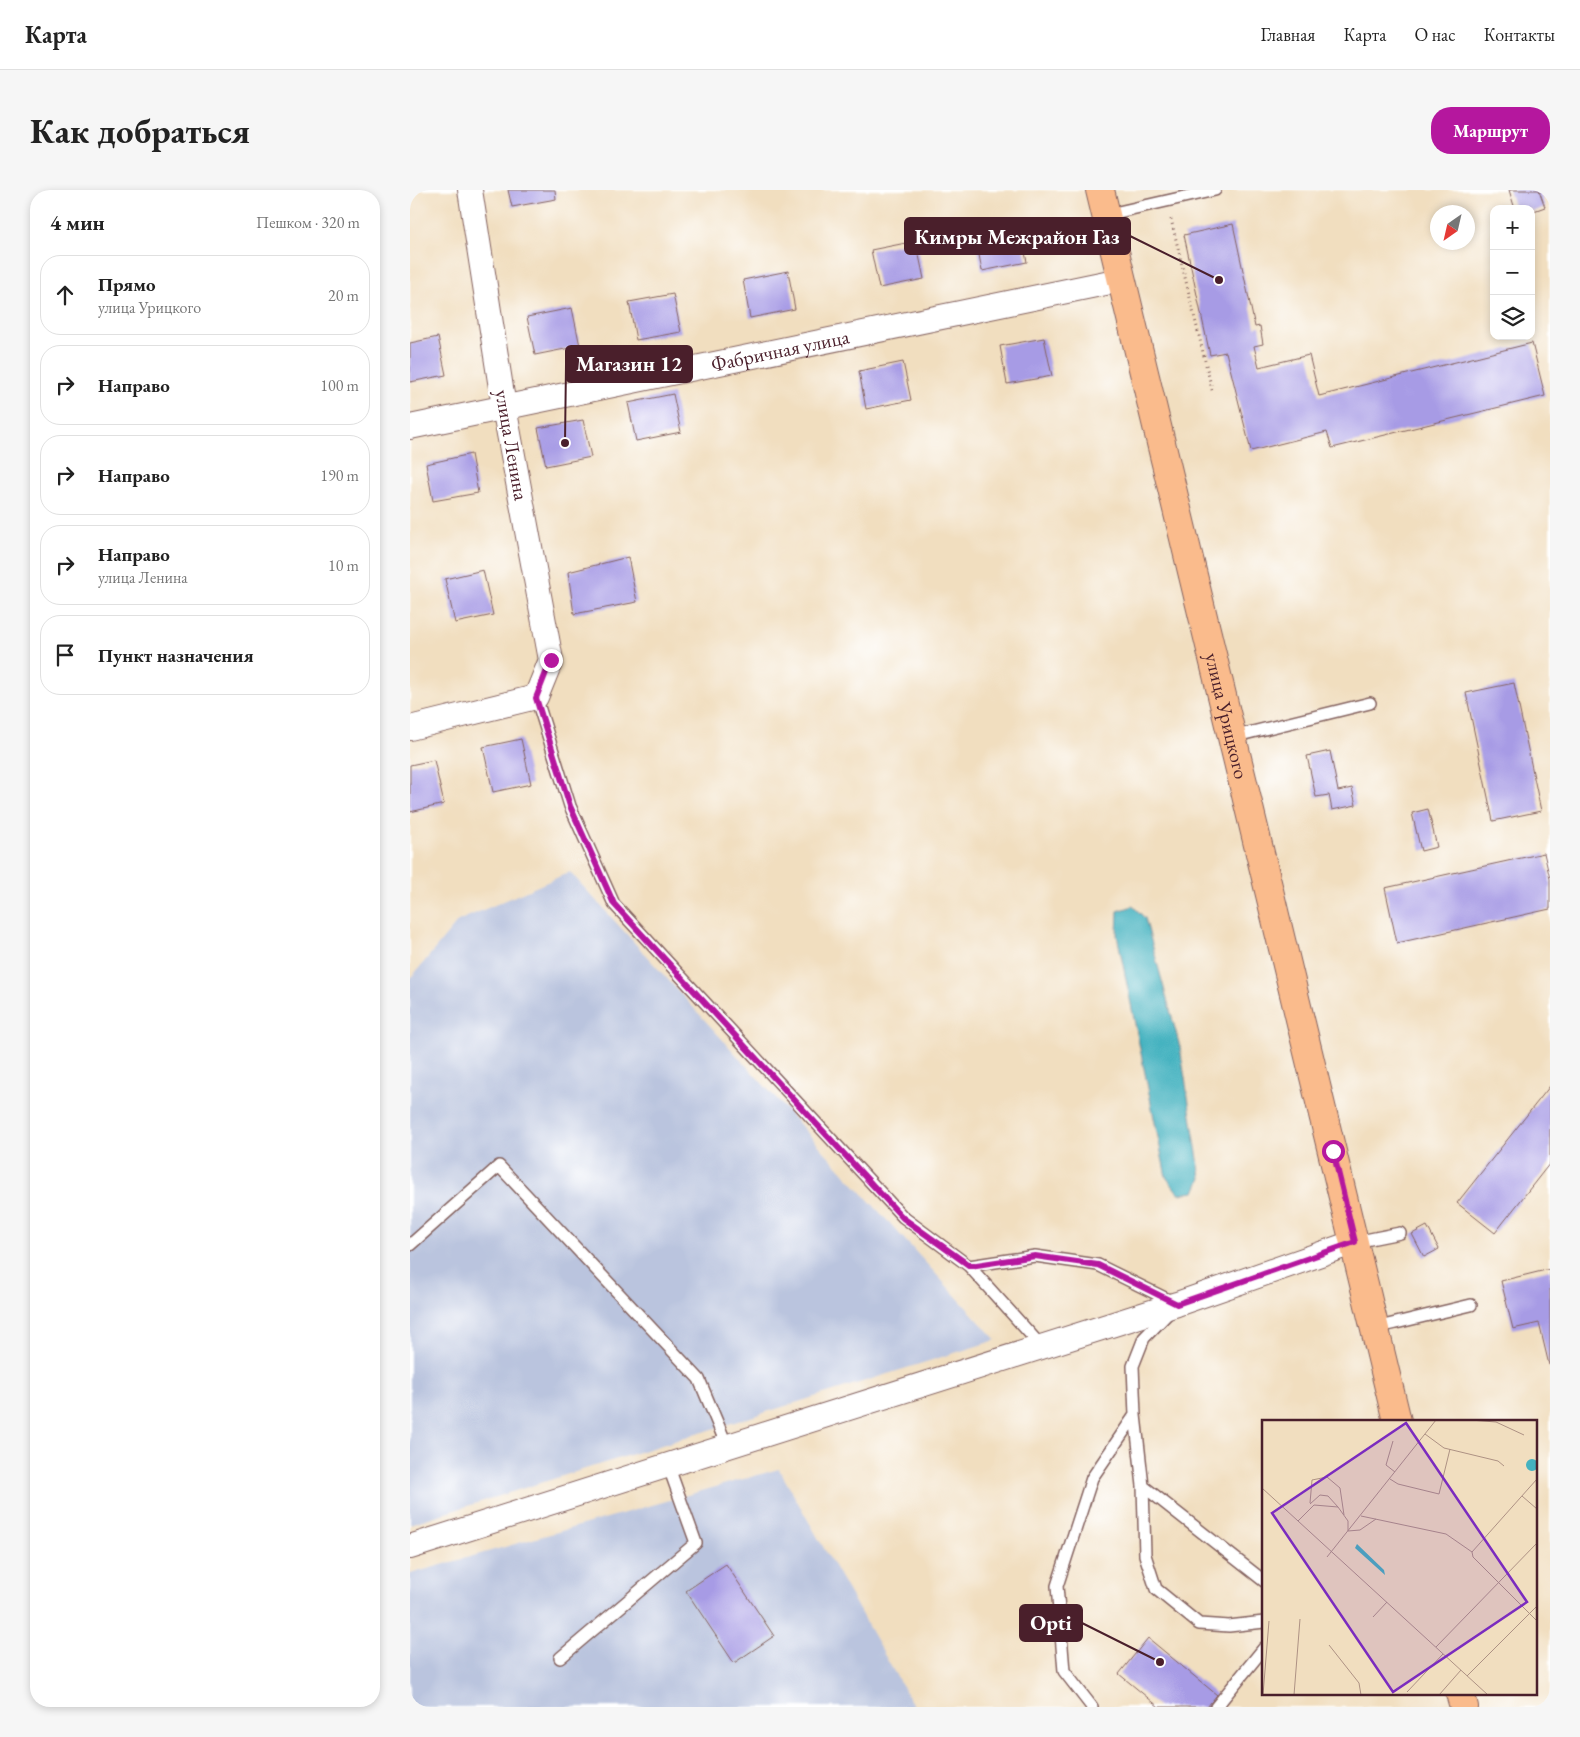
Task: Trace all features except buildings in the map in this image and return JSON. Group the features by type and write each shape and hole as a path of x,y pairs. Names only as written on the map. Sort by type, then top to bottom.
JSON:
{"main road":[{"name":"улица Урицкого","path":"1102,202 1397,1420"},
{"path":"1460,1694 1464,1707"}],"street":[{"name":"улица Ленина","path":"470,190 504,407 551,660 536,698"},
{"name":"Фабричная улица","path":"410,427 1120,280"},
{"path":"410,728 536,698"},
{"path":"410,1547 1177,1304 1355,1242"}],"lane":[{"path":"1102,202 1215,190"},
{"path":"536,698 570,806 614,904 903,1218 970,1266 1042,1347"},
{"path":"1232,737 1370,704"},
{"path":"410,1245 499,1166 699,1379 727,1446"},
{"path":"1355,1242 1400,1233"},
{"path":"970,1266 1035,1256 1098,1265 1177,1304 1144,1338 1133,1366 1135,1415 1143,1486 1145,1556 1156,1589 1199,1624 1229,1626 1262,1622"},
{"path":"1375,1328 1471,1305"},
{"path":"1092,1707 1064,1671 1057,1586 1092,1478 1135,1415"},
{"path":"560,1658 696,1543 668,1465"},
{"path":"1143,1486 1262,1579"},
{"path":"1216,1707 1262,1650"}],"path":[{"path":"1168,209 1213,394"}],"shaded area":[{"path":"570,872 996,1340 410,1524 410,979 458,921"},
{"path":"779,1469 914,1707 410,1707 410,1574"}],"water":[{"path":"1133,906 1145,918 1180,1047 1201,1178 1195,1192 1179,1194 1166,1177 1117,935 1118,911"}],"place":[{"name":"Кимры Межрайон Газ","path":"1219,280"},
{"name":"Магазин 12","path":"565,443"},
{"name":"Opti","path":"1160,1662"}],"route":[{"path":"551,660 536,698 570,806 614,904 903,1218 970,1266 1035,1256 1098,1265 1177,1304 1355,1242 1333,1151"}]}
